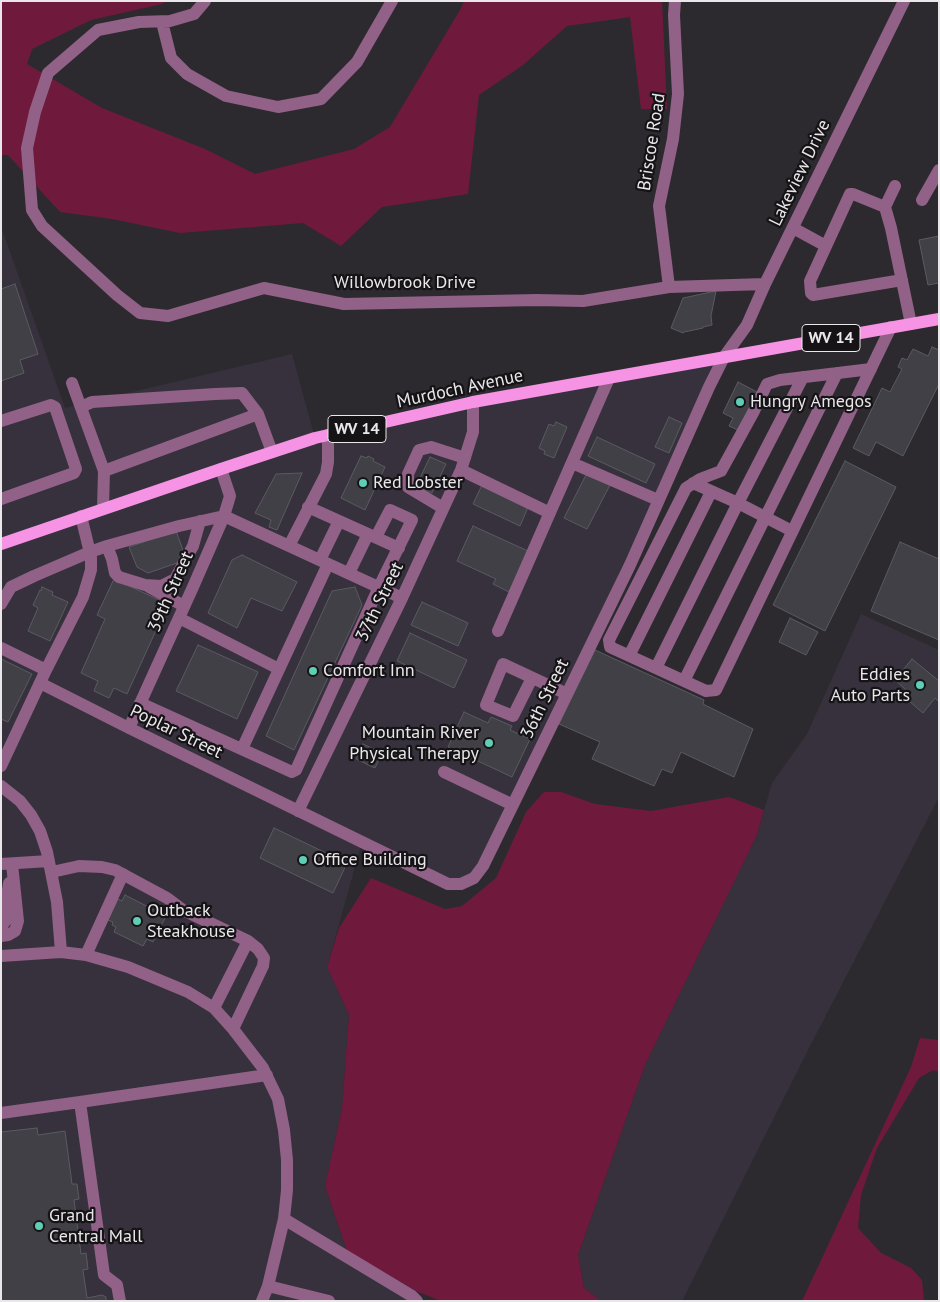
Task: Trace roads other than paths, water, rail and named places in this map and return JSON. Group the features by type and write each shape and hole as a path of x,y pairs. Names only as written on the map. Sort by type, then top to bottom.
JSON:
{"main road":[{"name":"Murdoch Avenue","path":"1,544 272,452 328,435 473,402 939,319"}],"street":[{"name":"Willowbrook Drive","path":"205,1 194,14 170,21 139,22 98,30 48,73 35,112 27,148 32,210 42,226 117,295 140,313 168,316 264,288 344,304 537,300 582,302 669,286 765,284"},
{"path":"162,22 171,58 187,74 226,96 278,107 321,99 357,62 392,1"},
{"name":"Briscoe Road","path":"669,286 659,206 673,139 678,94 675,1"},
{"name":"Lakeview Drive","path":"724,357 747,325 792,228 904,1"},
{"path":"922,200 939,170"},
{"path":"895,186 885,207 911,324"},
{"path":"885,207 850,194 810,281 811,293 813,295 902,280"},
{"path":"792,228 826,246"},
{"path":"871,369 780,380 767,384 721,471 700,479 686,488 609,640 610,647 706,691 716,690 792,531 871,369 891,327"},
{"name":"36th Street","path":"298,811 448,884 461,884 474,878 483,866 630,565 724,357"},
{"path":"684,681 836,373"},
{"path":"656,668 803,377"},
{"path":"498,631 609,378"},
{"path":"72,382 104,471 103,509"},
{"path":"81,407 92,402 242,393 258,414 272,452"},
{"name":"37th Street","path":"298,811 402,598 463,464 473,432 473,402"},
{"path":"1,421 51,405 55,407 76,469 74,473 1,498"},
{"path":"104,471 258,414"},
{"path":"289,546 326,474 328,435"},
{"path":"444,508 408,487 408,474 419,450 431,447 550,512"},
{"path":"572,463 658,500"},
{"name":"39th Street","path":"128,728 224,516 230,496 221,469"},
{"path":"693,483 738,503 792,531"},
{"path":"630,656 711,492"},
{"path":"308,507 399,548"},
{"path":"140,703 292,772 296,770 412,520 390,510 349,573"},
{"path":"1,766 46,670 84,597 91,570 90,552 81,516"},
{"path":"1,604 11,587 90,552 179,526 224,516 402,598"},
{"path":"107,546 115,574 119,578 146,585 161,586 174,579 193,546 200,521"},
{"path":"242,749 279,669 324,562 338,521"},
{"path":"146,585 184,606"},
{"path":"179,618 279,669"},
{"path":"1,648 46,670"},
{"path":"532,678 567,694"},
{"name":"Poplar Street","path":"40,683 298,811"},
{"path":"444,772 513,805"},
{"path":"1,786 20,801 40,831 51,866 57,902 61,952"},
{"path":"7,864 102,867 115,870 167,898 183,910 248,941 258,949 264,958 263,966 233,1029"},
{"path":"1,927 7,919 7,864"},
{"path":"1,936 8,935 14,931 18,921 7,864"},
{"path":"86,955 123,874"},
{"path":"214,1008 248,941"},
{"path":"1,956 61,952 86,955 128,967 184,990 214,1008 264,1068 278,1099 284,1130 287,1190 284,1219 268,1286 262,1301"},
{"path":"1,1112 267,1075"},
{"path":"80,1102 104,1275 117,1285 120,1301"},
{"path":"284,1219 404,1291 417,1301"},
{"path":"268,1286 329,1301"}],"place":[{"name":"Hungry Amegos","path":"740,402"},
{"name":"Red Lobster","path":"363,483"},
{"name":"Comfort Inn","path":"313,671"},
{"name":"Eddies Auto Parts","path":"920,685"},
{"name":"Mountain River Physical Therapy","path":"489,743"},
{"name":"Office Building","path":"303,860"},
{"name":"Outback Steakhouse","path":"137,921"},
{"name":"Grand Central Mall","path":"39,1226"}]}
